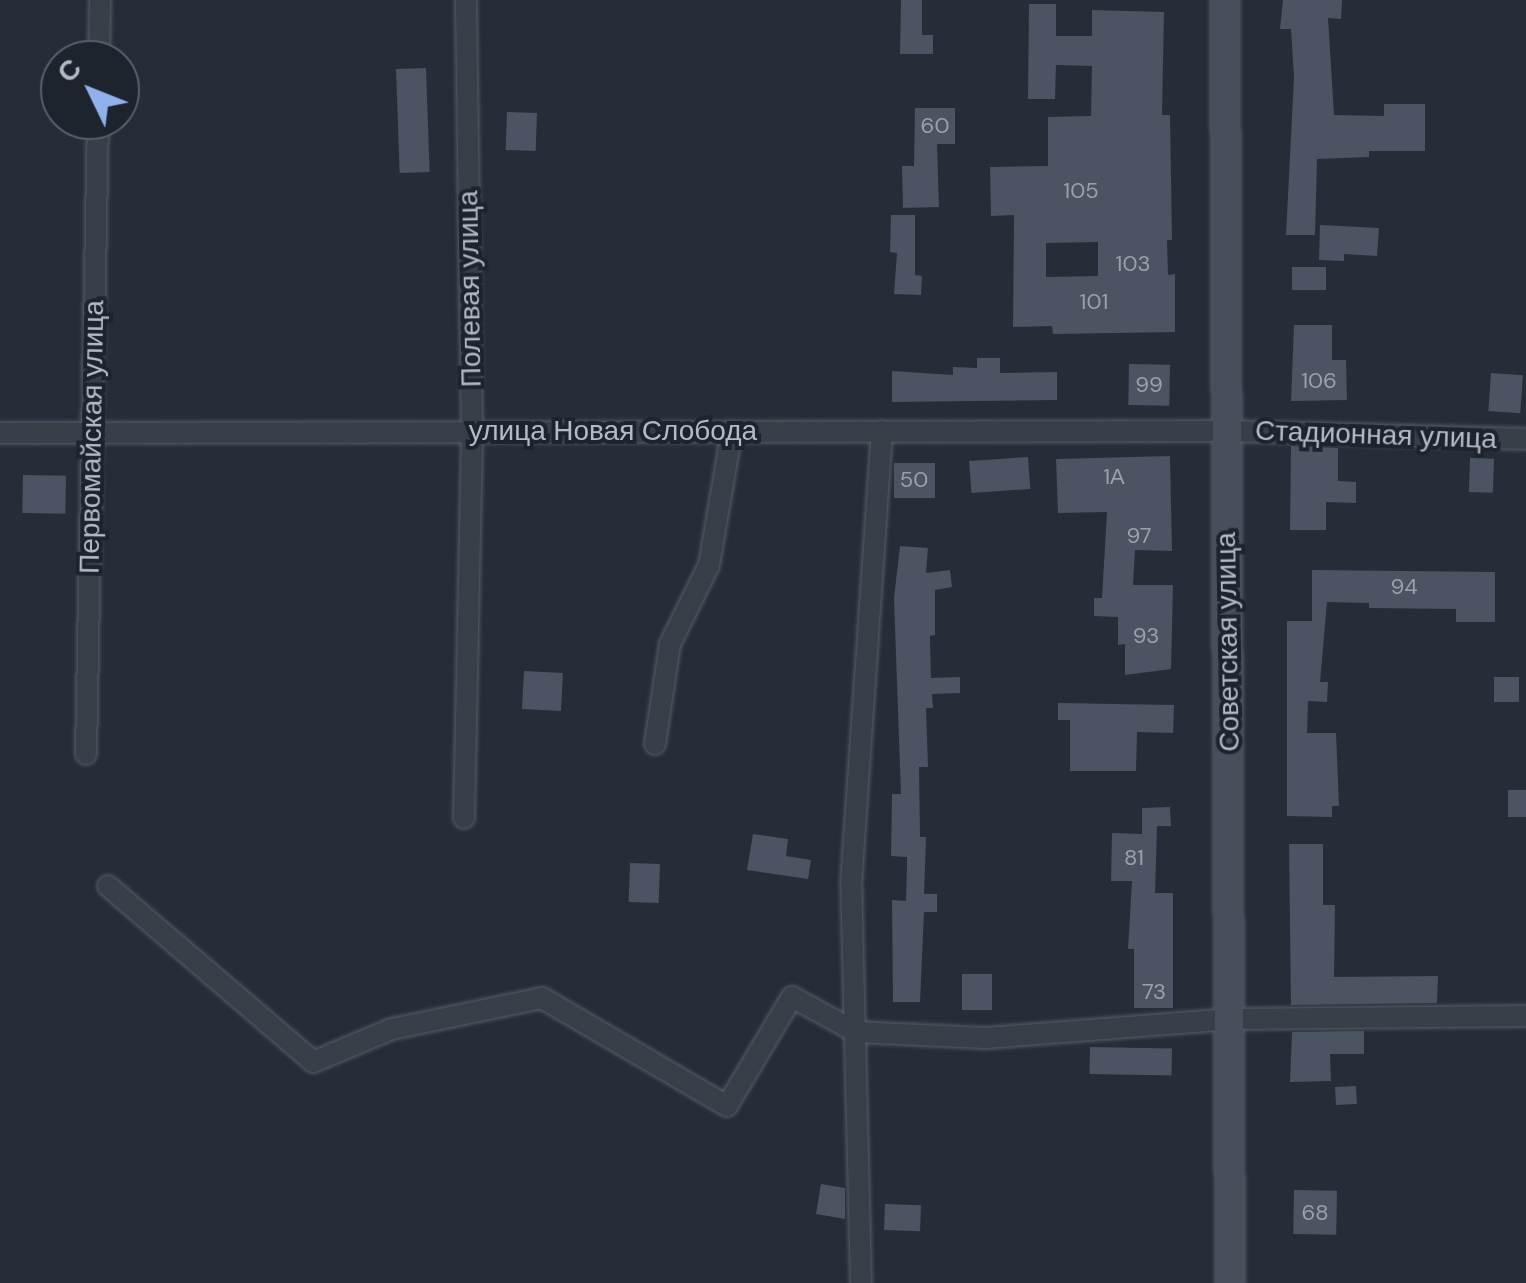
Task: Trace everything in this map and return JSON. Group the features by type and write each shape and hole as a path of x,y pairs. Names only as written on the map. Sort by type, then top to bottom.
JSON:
{"main road":[{"name":"Советская улица","path":"1226,0 1230,1283"}],"street":[{"path":"99,40 100,0"},
{"name":"Полевая улица","path":"464,818 472,432 466,0"},
{"name":"Первомайская улица","path":"86,754 98,140"},
{"path":"655,744 670,644 710,565 732,431"},
{"path":"861,1283 851,886 882,431"},
{"name":"улица Новая Слобода","path":"0,432 1226,431"},
{"name":"Стадионная улица","path":"1226,431 1526,439"},
{"path":"108,886 313,1062 392,1029 542,998 727,1106 792,997 856,1032 986,1038 1232,1019 1526,1016"}],"building":[{"path":"901,0 922,0 922,35 933,35 933,54 900,54"},
{"path":"1283,0 1342,0 1341,19 1328,18 1334,115 1384,116 1384,104 1425,104 1425,151 1369,151 1369,157 1317,159 1315,235 1286,235 1294,77 1291,29 1280,29"},
{"path":"1029,4 1056,4 1056,36 1092,36 1092,10 1164,12 1162,115 1170,115 1172,240 1167,240 1168,275 1175,274 1175,332 1053,334 1052,326 1013,327 1014,215 991,216 990,167 1048,166 1048,117 1091,116 1092,66 1056,65 1055,99 1028,99","holes":["1098,242 1098,276 1046,277 1046,243"]},
{"path":"426,68 430,172 400,173 396,69"},
{"path":"915,108 955,108 955,144 937,144 939,207 903,208 902,166 914,166"},
{"path":"507,112 537,113 536,151 506,150"},
{"path":"891,215 915,215 915,275 922,276 921,295 894,294 897,253 890,252"},
{"path":"1320,225 1379,228 1377,256 1344,254 1344,261 1319,260"},
{"path":"1292,267 1326,267 1326,290 1292,290"},
{"path":"1294,325 1332,325 1332,360 1346,360 1347,400 1291,401"},
{"path":"977,358 1000,358 1000,373 1057,372 1057,400 892,402 892,371 953,375 953,367 977,368"},
{"path":"1129,364 1170,365 1169,406 1128,405"},
{"path":"1491,373 1523,375 1520,413 1488,411"},
{"path":"1291,446 1338,448 1338,481 1356,482 1356,503 1326,502 1326,530 1290,530"},
{"path":"1170,456 1172,551 1135,550 1133,585 1173,585 1171,669 1125,675 1125,644 1118,645 1118,617 1094,616 1094,598 1102,598 1107,512 1058,513 1056,459"},
{"path":"1028,457 1030,489 971,493 969,461"},
{"path":"1470,458 1494,459 1493,493 1469,492"},
{"path":"894,463 935,463 935,498 894,498"},
{"path":"23,475 66,476 65,514 22,513"},
{"path":"900,546 928,548 926,573 950,570 952,587 935,590 931,678 960,677 960,693 932,694 933,708 926,708 928,767 919,767 920,837 926,837 924,894 937,894 937,912 924,912 920,1002 893,1002 892,900 906,901 907,865 907,857 891,856 892,794 901,794 894,598"},
{"path":"1312,570 1495,572 1495,622 1456,622 1456,609 1369,608 1369,603 1327,602 1320,682 1328,682 1327,702 1308,701 1307,733 1336,733 1339,806 1332,806 1332,817 1287,816 1287,621 1312,621"},
{"path":"524,671 563,673 561,711 522,709"},
{"path":"1494,677 1519,677 1519,702 1494,702"},
{"path":"1058,703 1174,705 1173,733 1137,732 1136,771 1070,771 1070,720 1058,720"},
{"path":"1508,790 1526,790 1526,817 1508,817"},
{"path":"1170,807 1171,826 1157,826 1155,893 1173,893 1173,1008 1134,1008 1134,949 1128,949 1132,881 1111,881 1112,833 1142,834 1142,808"},
{"path":"753,834 788,839 786,856 811,860 808,879 747,870"},
{"path":"1289,844 1323,844 1323,905 1335,905 1334,977 1438,976 1437,1003 1291,1005"},
{"path":"630,863 660,864 659,903 629,902"},
{"path":"962,974 992,974 992,1010 962,1010"},
{"path":"1364,1031 1364,1054 1330,1054 1331,1081 1290,1082 1292,1032"},
{"path":"1090,1047 1172,1048 1172,1075 1090,1074"},
{"path":"1356,1086 1357,1104 1336,1105 1335,1087"},
{"path":"821,1184 845,1188 845,1219 816,1214"},
{"path":"1294,1190 1337,1191 1336,1235 1293,1234"},
{"path":"885,1204 921,1205 920,1231 884,1230"}]}
